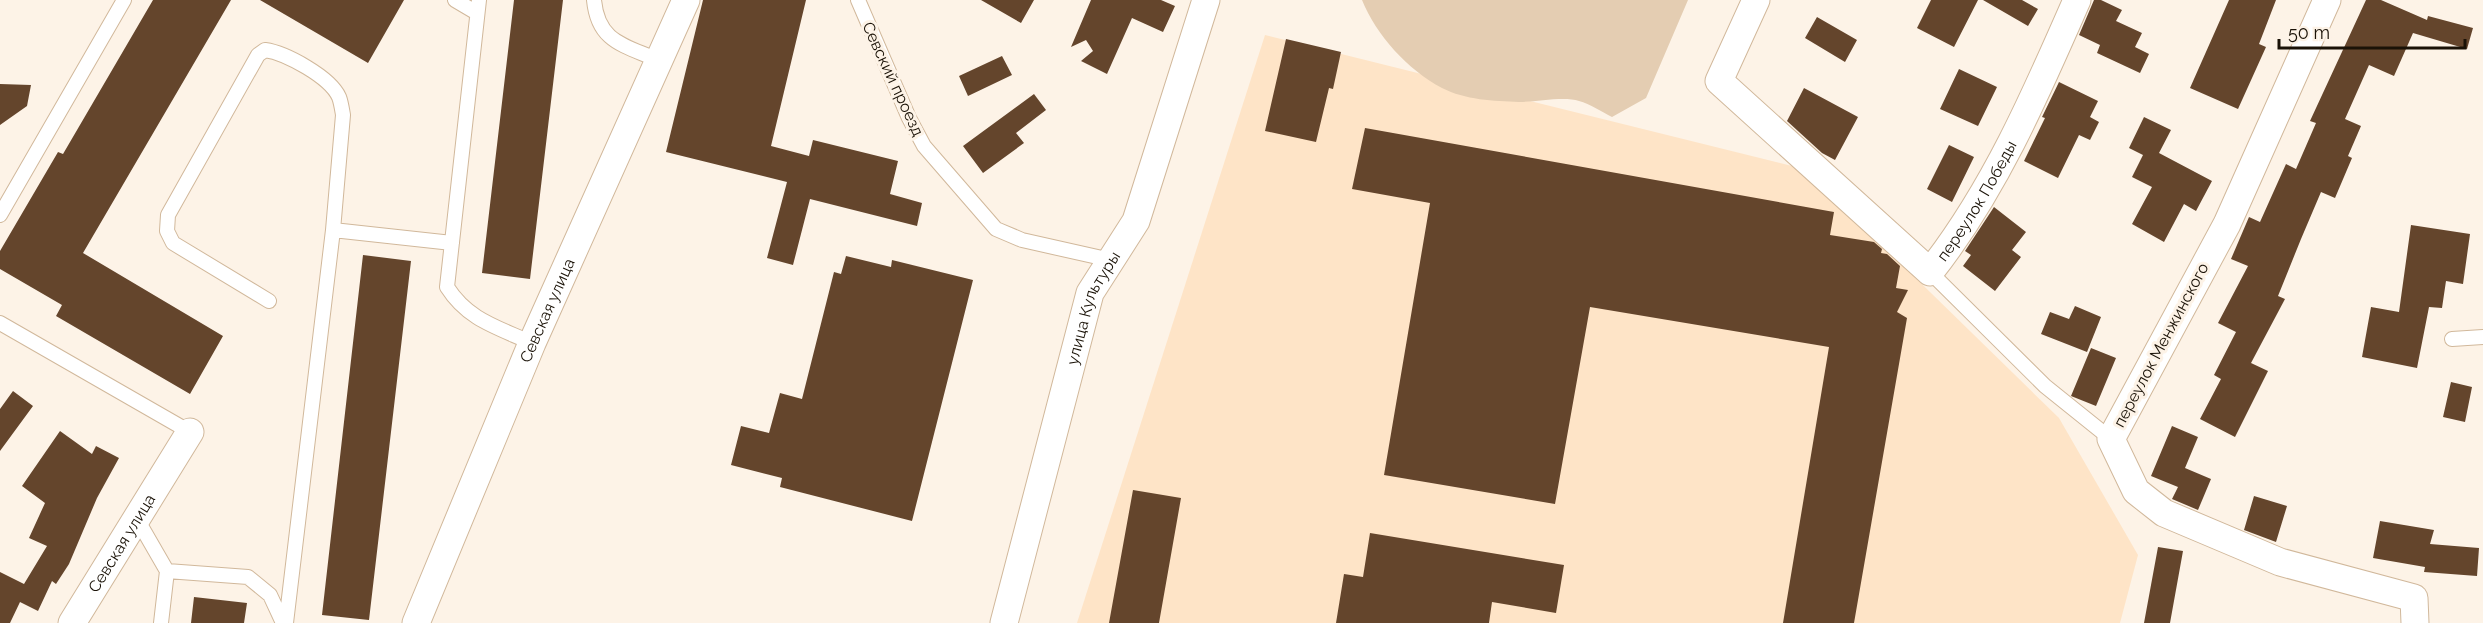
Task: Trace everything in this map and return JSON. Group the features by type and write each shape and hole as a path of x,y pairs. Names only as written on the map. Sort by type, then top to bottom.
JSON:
{"street":[{"name":"Севская улица","path":"416,623 532,343 686,0"},
{"name":"улица Культуры","path":"1004,623 1090,293 1136,221 1206,0"},
{"name":"переулок Победы","path":"1756,0 1719,81 1930,272 1951,245 1993,178 2049,65 2077,0"},
{"name":"переулок Менжинского","path":"2327,0 2227,224 2111,439 2136,491 2164,513 2280,562 2414,598 2415,623"},
{"name":"Севская улица","path":"72,623 190,432"}],"lane":[{"path":"0,215 124,0"},
{"path":"455,0 478,6 447,287 457,303 470,315 532,343"},
{"path":"594,0 600,28 612,39 660,61"},
{"name":"Севский проезд","path":"858,0 909,118 924,146 996,229 1022,240 1111,260"},
{"path":"269,301 173,243 167,231 168,215 258,55 265,50 275,51 329,82 339,97 343,115 333,230 284,623"},
{"path":"333,230 452,243"},
{"path":"1930,272 2045,386 2111,439"},
{"path":"0,323 190,432"},
{"path":"2452,339 2483,337"},
{"path":"137,519 167,571 161,623"},
{"path":"167,571 248,577 270,595 284,623"}],"shaded area":[{"path":"1362,0 1688,0 1646,98 1612,117 1579,101 1490,100 1460,95 1442,88 1417,72 1394,50 1376,26"},
{"path":"1265,35 1804,169 2059,418 2138,555 2120,623 1077,623"}],"building":[{"path":"153,0 231,0 83,253 223,336 190,394 56,316 62,305 0,269 0,251 58,152 63,154"},
{"path":"260,0 404,0 368,63"},
{"path":"514,0 563,0 530,279 482,273"},
{"path":"703,0 806,0 771,146 809,156 813,140 898,161 890,194 922,203 917,226 810,199 793,265 767,258 787,182 666,152"},
{"path":"981,0 1034,0 1021,23"},
{"path":"1091,0 1161,0 1175,6 1163,32 1132,18 1107,74 1081,61 1093,51 1086,40 1071,47"},
{"path":"1931,0 1978,0 1954,47 1917,28"},
{"path":"1983,0 2022,0 2038,9 2028,26"},
{"path":"2094,0 2101,0 2122,10 2116,21 2142,33 2135,47 2149,54 2140,73 2097,53 2100,45 2079,35"},
{"path":"2229,0 2276,0 2259,44 2266,47 2238,109 2190,88"},
{"path":"2366,0 2381,0 2427,20 2428,16 2473,28 2467,49 2413,33 2394,76 2369,65 2345,119 2361,126 2348,156 2352,158 2335,198 2321,192 2301,239 2278,296 2285,299 2251,363 2268,371 2235,437 2200,419 2221,379 2214,375 2236,332 2218,323 2248,266 2231,259 2249,217 2260,222 2286,164 2296,169 2316,123 2310,121"},
{"path":"1817,17 1857,40 1845,62 1805,38"},
{"path":"1286,39 1341,52 1333,89 1329,88 1316,142 1265,131"},
{"path":"1002,56 1012,75 968,96 959,76"},
{"path":"1959,69 1997,87 1978,126 1940,109"},
{"path":"2059,82 2098,101 2090,117 2099,122 2090,140 2079,135 2058,178 2024,161"},
{"path":"0,84 31,85 27,106 0,125"},
{"path":"1804,88 1858,117 1835,160 1822,153 1787,121"},
{"path":"1034,94 1046,110 1016,133 1024,143 983,173 963,146"},
{"path":"2144,117 2171,130 2159,153 2212,181 2196,211 2184,204 2164,242 2132,224 2152,187 2132,177 2143,155 2129,148"},
{"path":"1365,128 1834,212 1830,235 1874,242 1882,249 1881,253 1887,254 1900,266 1896,288 1908,290 1897,312 1907,318 1854,623 1783,623 1829,347 1590,307 1555,504 1384,475 1430,203 1352,189"},
{"path":"1949,145 1974,157 1952,202 1927,189"},
{"path":"1994,207 2026,232 2012,250 2021,257 1995,291 1963,266 1971,255 1965,251"},
{"path":"2411,225 2470,234 2463,284 2446,281 2442,308 2429,307 2417,368 2362,357 2371,307 2399,312"},
{"path":"363,255 411,261 369,620 322,615"},
{"path":"846,256 891,267 892,260 973,280 912,521 780,487 782,478 731,465 741,426 769,433 780,393 802,399 834,272 841,274"},
{"path":"2075,306 2101,317 2087,352 2041,334 2050,312 2069,319"},
{"path":"2091,348 2116,358 2096,406 2071,396"},
{"path":"2451,382 2472,387 2465,422 2443,417"},
{"path":"13,391 33,406 0,451 0,409"},
{"path":"2172,426 2198,437 2185,468 2211,479 2198,510 2172,499 2178,487 2151,476"},
{"path":"60,431 92,454 96,446 119,458 97,498 69,564 56,584 52,581 38,611 20,602 10,623 0,623 0,572 24,584 47,546 29,538 45,503 22,486"},
{"path":"1133,490 1181,498 1159,623 1109,623"},
{"path":"2254,496 2287,506 2276,542 2244,530"},
{"path":"2380,521 2434,530 2430,544 2479,548 2477,576 2424,572 2425,567 2373,558"},
{"path":"1370,533 1564,565 1556,613 1492,602 1489,623 1336,623 1344,574 1363,577"},
{"path":"2158,547 2183,551 2170,623 2144,623"},
{"path":"194,597 247,603 244,623 191,623"}]}
